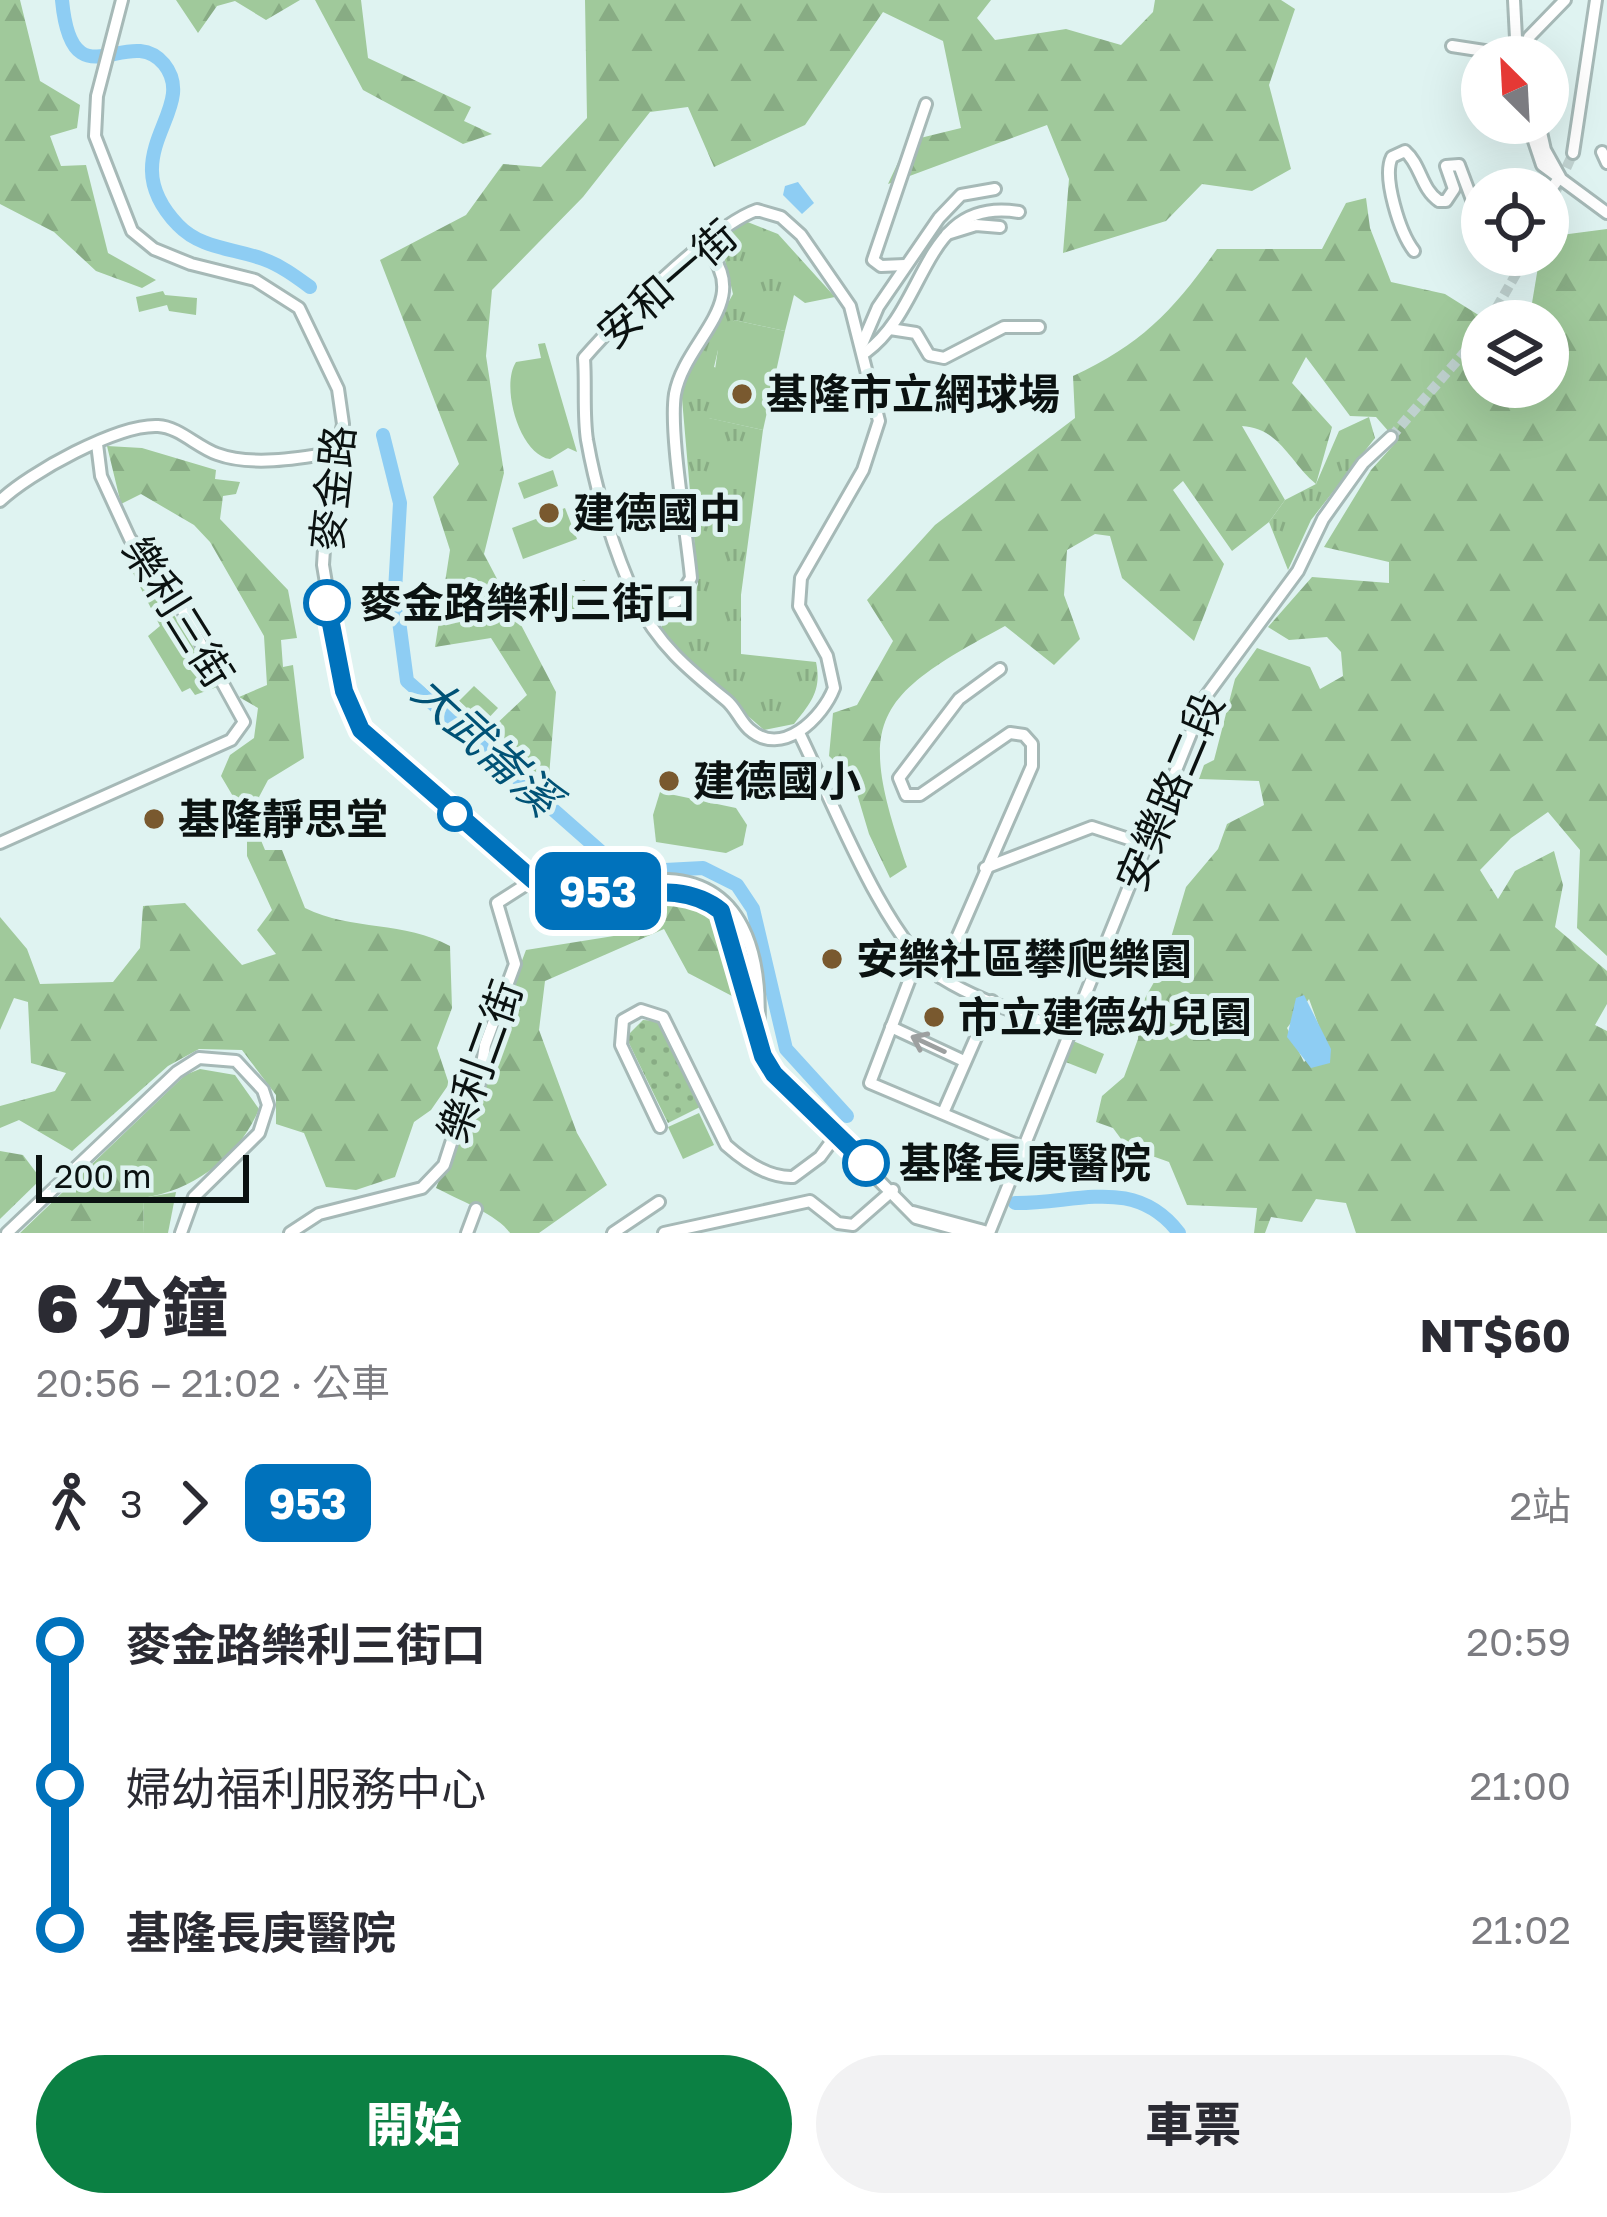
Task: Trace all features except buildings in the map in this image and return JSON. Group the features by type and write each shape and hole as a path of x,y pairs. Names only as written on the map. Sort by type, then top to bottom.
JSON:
{"street":[{"name":"麥金路","path":"122,0 103,73 95,136 132,231 154,249 255,280 299,308 332,372 343,410 323,565 350,710 375,745 533,880 554,891 696,895 710,902 731,932 746,971 758,1040 774,1074 931,1233"},
{"path":"1514,0 1518,36"},
{"path":"1530,36 1565,0"},
{"path":"1574,153 1596,0"},
{"path":"1452,46 1461,47"},
{"path":"905,265 881,266 873,260 926,104"},
{"path":"1414,251 1403,237 1385,177 1392,157 1406,151 1428,192 1439,201 1446,201 1454,189 1446,166 1459,165 1461,170"},
{"path":"1569,184 1607,213"},
{"path":"864,347 905,265 961,196 995,189"},
{"path":"864,347 890,329 953,222 986,206 1018,212"},
{"name":"安和一街","path":"748,213 781,217 821,259 850,306 864,347 879,421 875,445 801,578 798,592 804,619 832,668 834,688 827,706 799,733 772,736 751,731 727,701 686,669 646,618 624,566 587,440 584,358 748,213"},
{"path":"946,234 976,225 1000,227"},
{"path":"646,618 677,601 691,578 676,391 727,292 722,271 705,247"},
{"path":"890,329 916,333 929,355 944,358 1004,327 1039,327"},
{"path":"0,501 97,444 135,428 163,425 217,454 238,458 338,452"},
{"name":"安樂路二段","path":"987,1232 1206,697 1298,571 1322,519 1363,463 1391,437"},
{"name":"樂利三街","path":"0,843 232,740 244,722 163,575 130,539 101,476 97,444"},
{"path":"940,977 1032,766 1032,744 1024,735 1010,733 920,796 906,795 898,778 958,699 1000,669"},
{"path":"799,733 896,927 940,977 1069,1032"},
{"path":"985,868 1092,827 1147,845"},
{"name":"樂利二街","path":"290,1233 319,1214 422,1188 444,1165 482,1079 485,1045 515,964 497,903 533,880"},
{"path":"909,980 870,1082 1022,1147"},
{"path":"943,1113 992,1001"},
{"path":"660,1127 619,1037 623,1020 641,1010 663,1017 726,1145 740,1157 776,1175 793,1177 820,1157 837,1134"},
{"path":"891,1027 964,1061"},
{"path":"7,1233 177,1072 199,1058 236,1061 263,1090 265,1120 259,1133 194,1197 181,1233"},
{"path":"664,1233 810,1201 838,1222 853,1225 893,1190"},
{"path":"613,1233 659,1202"},
{"path":"467,1233 476,1209"},
{"path":"917,1216 971,1233 987,1232"}],"green space":[{"path":"0,0 20,0 40,81 80,105 77,128 50,136 61,166 86,165 108,253 156,280 142,288 96,271 54,232 0,204"},
{"path":"176,0 300,0 266,20 235,1 217,6 198,33"},
{"path":"315,0 361,0 368,58 471,107 464,121 492,134 463,144 363,90"},
{"path":"585,0 991,0 977,18 995,40 1066,29 1121,45 1153,12 1155,0 1281,0 1295,9 1269,85 1291,169 1252,191 1202,184 1166,221 1063,253 1069,179 1047,125 888,184 908,141 961,128 943,41 883,12 805,125 714,167 688,107 650,112 583,197 492,290 486,356 504,473 484,554 556,692 548,788 490,730 527,695 491,638 435,647 450,550 433,497 459,464 380,260 466,215 503,164 541,167 587,118"},
{"path":"1366,198 1370,228 1391,282 1445,294 1461,304 1461,408 1569,408 1569,300 1532,300 1536,276 1569,276 1569,234 1607,229 1607,956 1577,928 1580,850 1548,812 1511,838 1480,870 1498,899 1515,871 1554,851 1563,885 1555,927 1607,971 1607,1004 1595,1025 1607,1031 1607,1233 1356,1233 1346,1203 1316,1199 1302,1222 1271,1217 1265,1233 1254,1233 1257,1208 1187,1205 1169,1162 1127,1147 1113,1128 1096,1122 1102,1096 1124,1077 1138,1039 1140,1007 1162,968 1186,887 1218,849 1227,824 1264,805 1259,781 1199,779 1204,765 1214,760 1235,679 1257,648 1310,667 1320,689 1343,676 1341,652 1327,637 1289,640 1268,627 1312,577 1389,583 1389,562 1324,547 1371,470 1397,441 1376,417 1350,416 1306,357 1292,383 1332,427 1316,484 1275,440 1242,426 1285,500 1269,522 1232,551 1183,481 1173,490 1224,564 1194,641 1122,578 1110,536 1095,534 1067,550 1064,595 1080,639 1054,665 1005,626 926,673 902,695 887,718 880,745 882,777 907,867 890,878 869,834 852,777 829,756 833,713 857,705 893,641 867,600 935,525 1075,418 1073,376 1154,324 1217,249 1322,249 1346,203","holes":["1309,999 1325,1043 1304,1062 1287,1028"]},
{"path":"745,221 778,234 835,297 805,303 794,295 785,331 734,320 727,351 718,350 714,367 719,369 709,418 763,430 741,595 741,654 816,662 814,696 794,724 764,730 708,681 661,629 665,613 693,598 698,584 681,387 733,294 720,240"},
{"path":"163,291 197,298 196,315 169,311 167,305 139,312 136,297"},
{"name":"基隆市立網球場","path":"734,320 785,331 763,430 708,418 718,349"},
{"path":"545,343 577,452 568,448 550,459 539,455 522,433 510,387 516,362 541,358 538,344"},
{"path":"1369,417 1375,438 1311,520 1288,570 1269,522 1285,500 1316,484 1339,431"},
{"path":"107,446 142,448 216,470 215,479 240,482 236,494 223,496 220,519 288,590 297,638 281,640 283,667 293,665 304,758 268,780 259,797 265,817 255,826 265,850 282,850 305,908 341,920 415,933 450,946 452,1008 437,1048 449,1084 431,1110 414,1122 395,1177 356,1190 326,1187 304,1133 276,1124 276,1095 242,1050 199,1049 168,1066 72,1151 19,1120 0,1128 0,1106 55,1091 66,1073 31,1063 28,1002 14,998 0,1030 0,917 27,949 40,984 113,982 140,948 143,906 185,903 242,965 276,954 257,930 272,910 247,856 247,820 221,776 230,755 254,738 258,708 239,697 267,685 264,636 210,542 194,525 141,494 121,504"},
{"path":"553,470 558,486 524,499 518,483"},
{"path":"565,508 577,539 523,559 512,528"},
{"path":"134,559 149,573 217,687 195,695 190,688 182,692 148,636 160,626 129,565"},
{"path":"585,580 578,613 565,617 542,593"},
{"path":"474,686 498,708 483,724 459,701"},
{"path":"660,792 736,808 747,825 743,845 726,853 656,842 653,815"},
{"path":"690,903 712,918 727,942 735,970 732,996 688,973 664,929 545,981 539,1030 577,1133 607,1185 539,1233 510,1233 487,1214 436,1188 526,950 620,935 662,904"},
{"path":"643,1020 657,1021 700,1107 668,1123 626,1037"},
{"path":"1066,1038 1104,1054 1096,1074 1058,1059"},
{"path":"200,1069 235,1075 259,1109 240,1142 213,1169 180,1188 143,1198 144,1233 20,1233 185,1075"},
{"path":"699,1113 714,1145 683,1159 668,1127"},
{"path":"0,1151 23,1155 41,1179 0,1219"},
{"path":"176,1192 168,1233 144,1233 143,1198"}],"water":[{"path":"798,182 814,203 802,214 783,195 785,186"},
{"path":"1304,995 1331,1049 1330,1063 1311,1068 1287,1037 1296,998"}],"waterway":[{"name":"大武崙溪","path":"62,0 68,32 77,49 89,56 150,53 164,64 172,81 172,99 153,155 152,176 159,200 178,225 207,243 269,261 310,287"},
{"name":"大武崙溪","path":"383,435 400,503 395,591 407,681 627,872 703,868 737,885 753,909 786,1049 847,1116"},
{"name":"大武崙溪","path":"1015,1203 1124,1198 1162,1215 1179,1233"}],"tunnel":[{"path":"1566,168 1573,153"},
{"path":"1501,300 1515,276"},
{"path":"1391,437 1461,356"}],"bus line":[{"name":"953","path":"327,603 344,691 361,730 533,880 566,892 696,895 721,911 731,932 747,1016 763,1056 774,1074 866,1163"}],"place":[{"name":"基隆市立網球場","path":"742,394"},
{"name":"建德國中","path":"549,513"},
{"name":"麥金路樂利三街口","path":"327,603"},
{"name":"建德國小","path":"669,781"},
{"name":"基隆靜思堂","path":"154,819"},
{"name":"安樂社區攀爬樂園","path":"832,959"},
{"name":"市立建德幼兒園","path":"934,1017"},
{"name":"基隆長庚醫院","path":"866,1163"}]}
